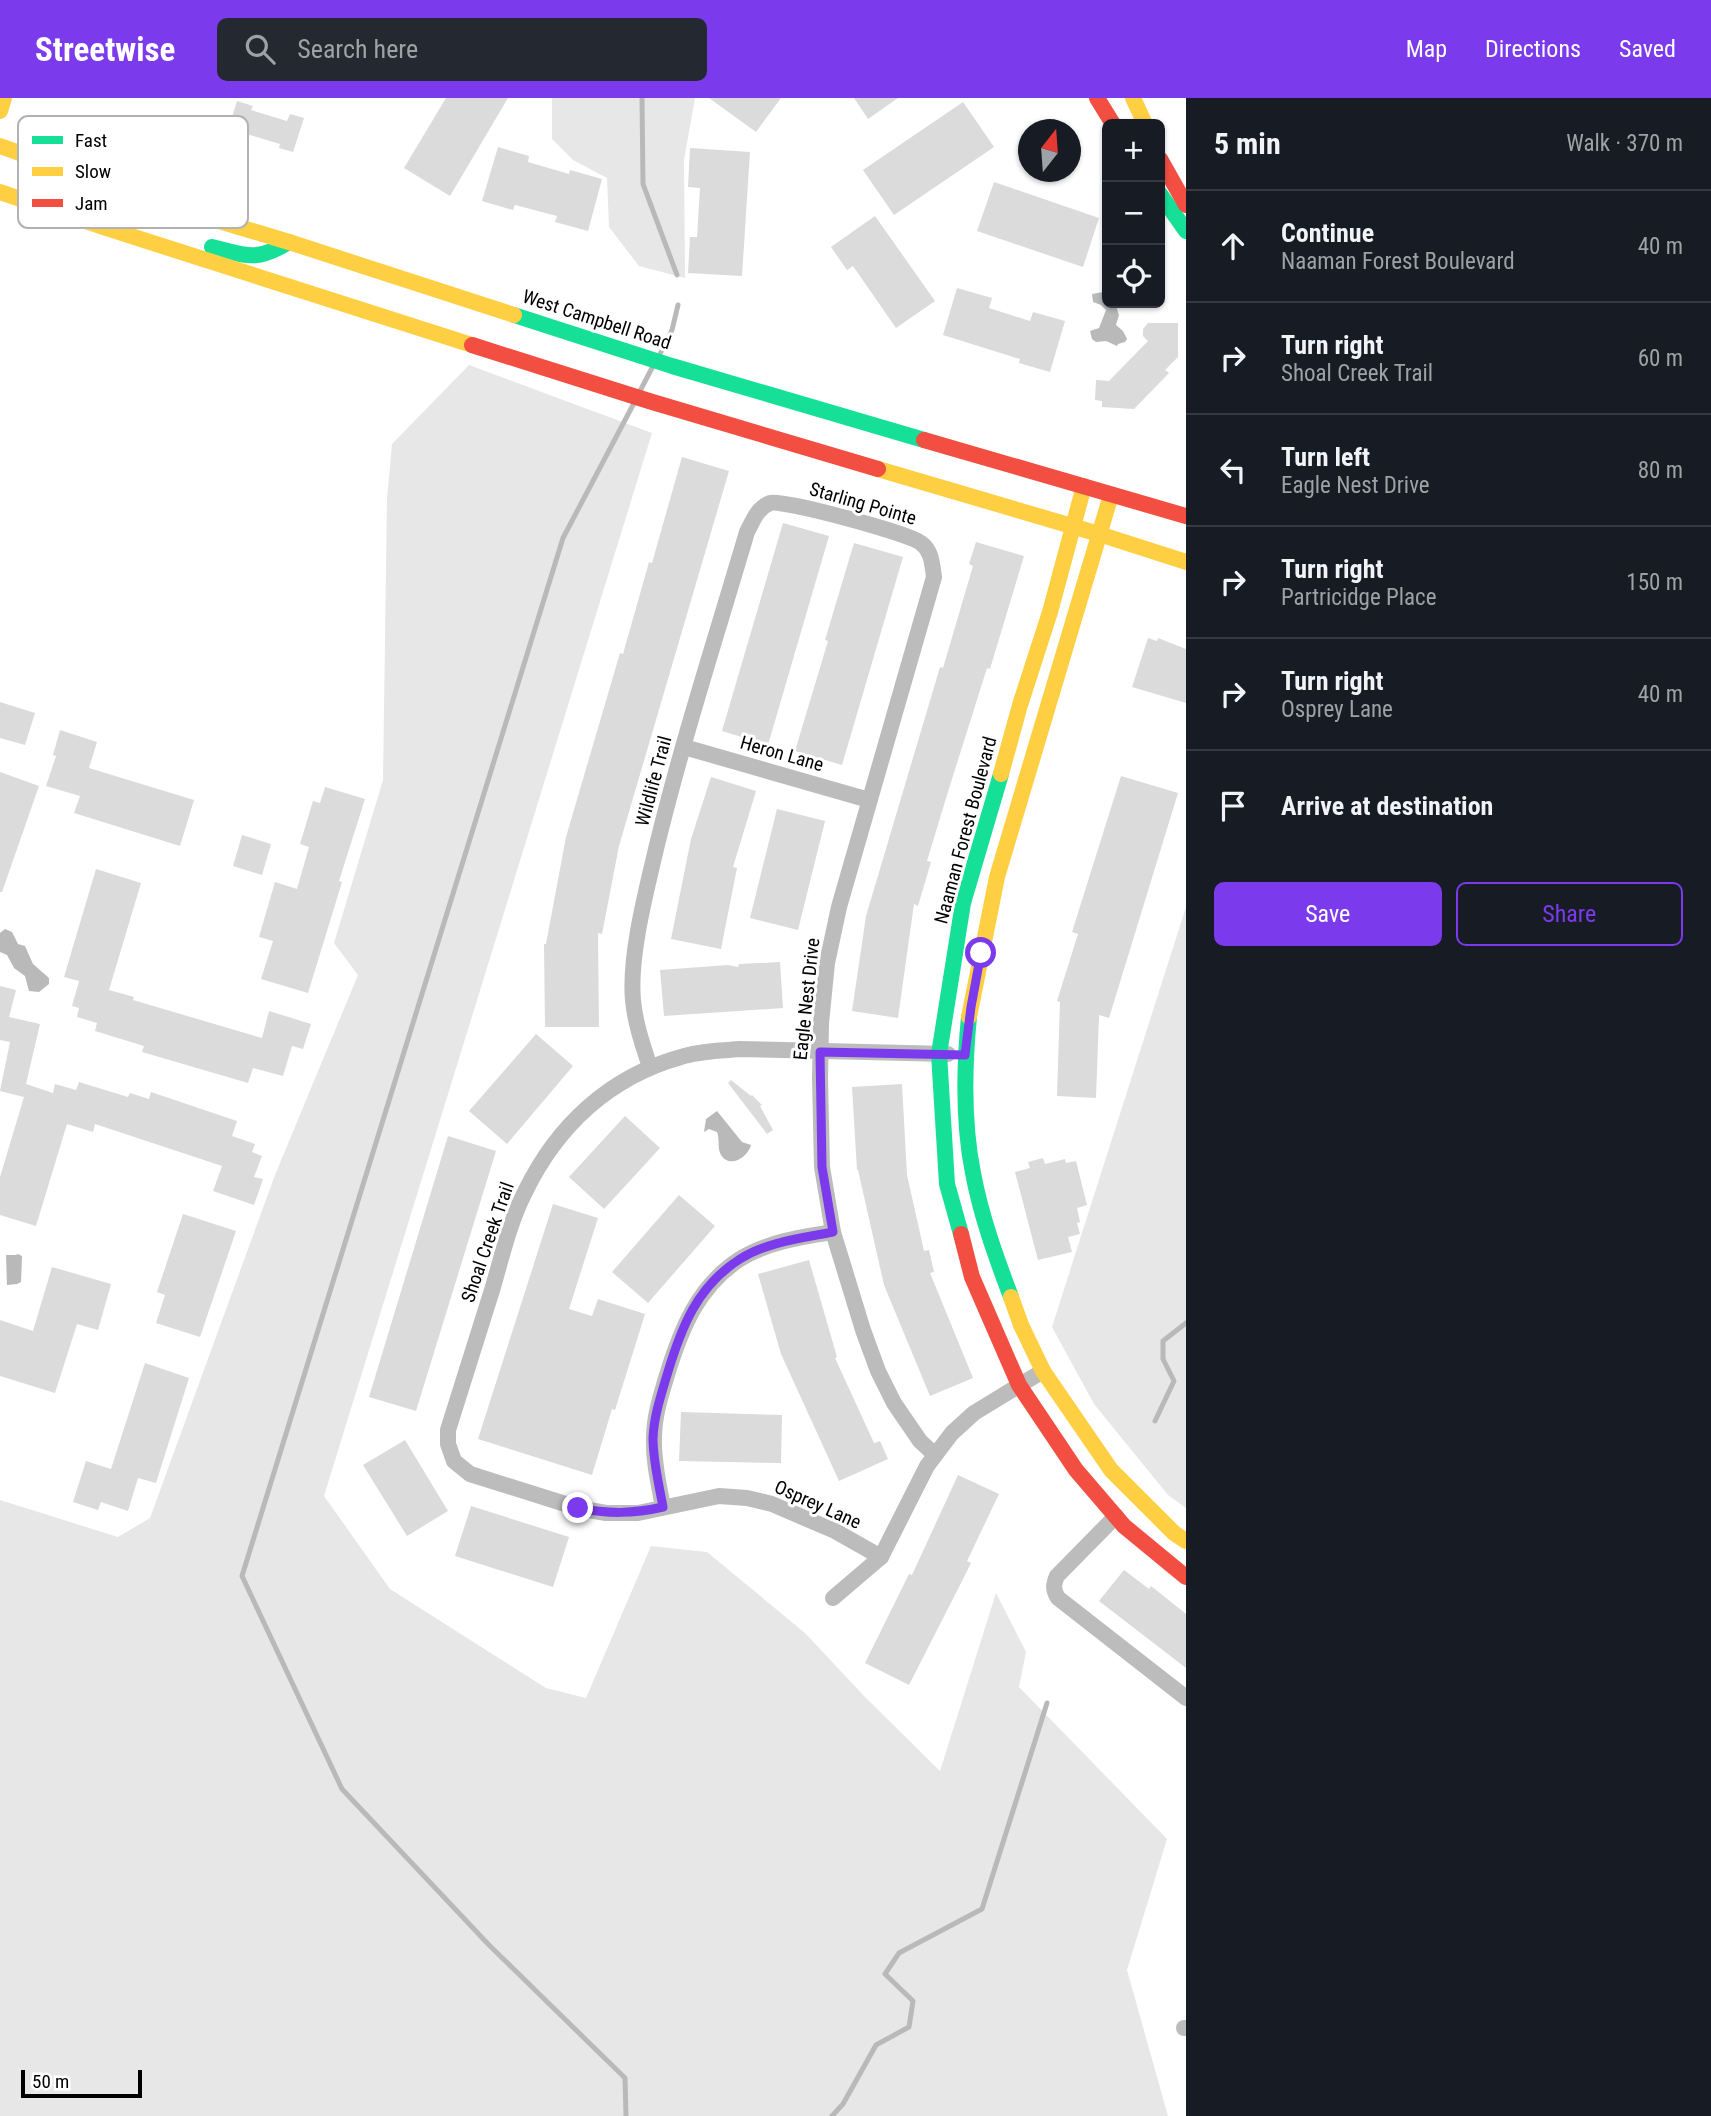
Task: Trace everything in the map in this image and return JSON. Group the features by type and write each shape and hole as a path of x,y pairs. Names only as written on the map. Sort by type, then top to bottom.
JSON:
{"main road":[{"path":"0,111 4,98"},
{"path":"1097,98 1110,119"},
{"path":"1133,98 1142,119"},
{"name":"West Campbell Road","path":"0,146 18,152"},
{"path":"1165,168 1186,205"},
{"path":"0,192 18,198"},
{"path":"1165,201 1186,231"},
{"path":"106,228 694,415 1186,562"},
{"path":"114,228 146,231 256,258 272,253 289,242"},
{"name":"West Campbell Road","path":"242,228 708,377 1186,516"},
{"name":"Naaman Forest Boulevard","path":"1084,486 1050,612 1020,705 963,903 939,1054 947,1184 972,1277 1019,1385 1076,1470 1124,1526 1186,1577"},
{"path":"1111,495 1001,863 973,994 965,1055 967,1122 973,1173 995,1255 1021,1325 1043,1371 1111,1469 1186,1542"},
{"path":"995,795 995,856 1001,863"}],"street":[{"name":"Starling Pointe","path":"757,512 770,503 789,504 920,542 930,553 934,577"},
{"name":"Wildlife Trail","path":"650,1067 633,1001 634,965 646,892 684,747 747,532 757,512"},
{"name":"Eagle Nest Drive","path":"934,577 839,907 827,963 820,1052 822,1167 833,1232 878,1371 894,1403 920,1441 935,1455"},
{"name":"Heron Lane","path":"684,747 869,800"},
{"name":"Shoal Creek Trail","path":"454,1461 448,1444 448,1430 503,1252 524,1194 547,1153 581,1112 628,1079 650,1067 683,1056 739,1049 965,1055"},
{"path":"663,1507 653,1440 656,1416 678,1341 697,1301 713,1282 741,1258 764,1248 833,1232"},
{"path":"833,1598 881,1557 911,1495 952,1433 974,1413 1043,1371"},
{"name":"Osprey Lane","path":"454,1461 470,1474 578,1508 606,1513 638,1513 719,1496 747,1498 772,1504 835,1531 881,1557"},
{"path":"1116,1516 1057,1576 1054,1591 1058,1598 1186,1698"}],"shaded area":[{"path":"552,98 695,98 684,160 685,278 639,266 609,227 607,178 573,160 552,139"},
{"path":"1102,292 1102,306 1093,302 1092,294"},
{"path":"1104,308 1117,308 1119,315 1116,325 1127,339 1117,346 1092,339 1090,331 1099,328 1106,310"},
{"path":"469,365 652,433 324,1496 390,1589 546,1688 586,1698 651,1546 707,1552 805,1633 940,1771 996,1593 1026,1652 1019,1687 1167,1839 1127,1970 1168,2116 0,2116 0,1500 118,1537 150,1518 275,1175 358,975 334,943 383,780 387,499 392,444"},
{"path":"1186,907 1186,1508 1168,1495 1094,1404 1052,1327"},
{"path":"5,929 12,932 18,944 25,946 33,964 49,978 49,984 39,992 29,991 25,976 14,968 7,955 0,952 0,933"},
{"path":"717,1111 742,1142 751,1145 746,1154 738,1160 729,1161 721,1155 717,1132 709,1129 704,1132 706,1119"},
{"path":"6,1255 22,1256 21,1282 7,1285"}],"building":[{"path":"446,98 508,98 450,196 404,168"},
{"path":"709,98 781,98 756,132"},
{"path":"854,98 898,98 868,119"},
{"path":"237,101 253,106 251,110 287,121 290,114 304,118 293,152 279,148 280,144 248,134 248,116 232,116"},
{"path":"963,102 994,147 894,215 863,170"},
{"path":"498,147 529,156 528,162 569,174 570,170 602,179 588,231 555,222 557,216 515,205 513,210 482,201"},
{"path":"690,148 750,152 742,276 688,273 690,237 697,237 700,188 688,187"},
{"path":"994,182 1099,218 1083,267 977,231"},
{"path":"875,216 935,301 896,328 853,266 847,270 831,247"},
{"path":"957,288 992,298 989,308 1030,321 1033,312 1065,321 1050,372 1019,363 1020,359 943,335"},
{"path":"1148,323 1178,323 1178,357 1165,370 1169,373 1134,409 1102,407 1102,401 1095,400 1096,380 1109,381 1148,341 1143,336 1143,329"},
{"path":"682,457 729,471 619,846 602,934 598,933 599,1027 545,1027 544,944 566,837 620,653 623,654 649,562 652,563"},
{"path":"783,523 829,536 768,745 722,731"},
{"path":"976,542 1024,556 927,861 931,862 918,906 914,904 898,1018 852,1011 866,916 973,566 969,564"},
{"path":"854,543 903,557 842,765 795,751"},
{"path":"1148,638 1157,641 1158,638 1186,649 1186,703 1132,687"},
{"path":"0,702 35,713 25,745 0,738"},
{"path":"60,730 97,742 89,768 194,800 180,846 74,813 80,796 46,786 56,756 53,755"},
{"path":"0,772 39,786 2,892 0,892"},
{"path":"1121,776 1178,793 1109,1018 1099,1015 1096,1098 1057,1096 1060,1002 1057,1001 1078,934 1072,932"},
{"path":"711,777 756,791 733,867 737,868 721,949 671,939 691,839"},
{"path":"325,787 365,799 308,993 261,979 273,941 259,937 275,882 297,889 309,847 300,844 313,801 320,803"},
{"path":"777,809 825,821 798,930 750,918"},
{"path":"242,835 271,844 262,875 233,866"},
{"path":"96,869 141,883 109,990 134,997 133,1000 262,1038 269,1011 311,1024 303,1049 292,1046 283,1076 253,1068 248,1083 142,1052 144,1046 95,1031 97,1023 77,1017 79,1008 72,1006 79,981 64,977"},
{"path":"780,962 783,1008 664,1016 660,970 728,965 738,967 739,964"},
{"path":"0,986 16,990 9,1017 40,1024 26,1084 53,1093 55,1084 76,1090 79,1082 128,1097 130,1093 149,1099 151,1092 237,1121 232,1136 255,1144 252,1152 262,1156 254,1177 263,1179 254,1205 213,1191 222,1166 95,1124 93,1132 67,1124 36,1226 0,1215 0,1177 24,1097 0,1091 10,1042 0,1040"},
{"path":"536,1034 573,1066 507,1144 469,1111"},
{"path":"731,1080 762,1105 760,1106 773,1130 767,1134 728,1083"},
{"path":"902,1084 907,1175 924,1251 929,1250 934,1272 930,1273 973,1378 930,1396 884,1285 857,1170 852,1087"},
{"path":"625,1116 660,1148 604,1209 569,1177"},
{"path":"448,1136 496,1151 416,1411 369,1397"},
{"path":"1043,1158 1045,1164 1065,1159 1066,1163 1076,1161 1087,1205 1077,1208 1080,1234 1068,1237 1072,1252 1038,1260 1015,1172 1030,1168 1028,1162"},
{"path":"679,1195 715,1226 648,1303 612,1272"},
{"path":"553,1204 598,1218 569,1309 592,1316 598,1299 645,1314 592,1475 478,1439"},
{"path":"183,1214 236,1231 200,1337 156,1323 165,1295 157,1292"},
{"path":"809,1260 837,1357 835,1358 874,1443 880,1441 888,1459 839,1481 781,1354 758,1274"},
{"path":"52,1267 111,1284 98,1330 77,1324 55,1393 0,1376 0,1320 33,1331"},
{"path":"145,1363 189,1378 156,1483 138,1478 128,1511 101,1502 98,1510 73,1502 86,1461 111,1469"},
{"path":"681,1412 782,1415 781,1463 679,1461"},
{"path":"405,1440 448,1511 407,1536 363,1465"},
{"path":"958,1475 999,1494 967,1561 971,1563 909,1685 865,1663 909,1574 912,1575"},
{"path":"471,1506 569,1537 553,1587 455,1556"},
{"path":"1124,1570 1149,1589 1151,1586 1186,1614 1186,1668 1099,1601"}],"waterway":[{"path":"642,98 643,184 677,275"},
{"path":"660,354 672,330 678,305"},
{"path":"640,391 653,366"},
{"path":"626,2116 625,2078 489,1945 342,1789 242,1576 563,538 634,403"},
{"path":"1155,1421 1174,1381 1163,1359 1163,1341 1186,1323"},
{"path":"832,2116 843,2104 876,2045 909,2027 913,2001 885,1974 899,1953 982,1909 1047,1703"}],"traffic: fast":[{"path":"1165,201 1186,231"},
{"path":"212,247 234,253 259,255 289,242"},
{"path":"514,315 672,366 924,440"},
{"path":"961,1234 947,1184 939,1054 963,903 1001,774"},
{"path":"969,1017 965,1095 967,1135 976,1189 994,1252 1011,1297"}],"traffic: slow":[{"path":"0,111 4,98"},
{"path":"1133,98 1143,119"},
{"path":"0,146 18,152"},
{"path":"0,192 18,198"},
{"path":"106,228 472,345"},
{"path":"242,228 514,315"},
{"path":"878,469 1186,562"},
{"path":"1001,774 1050,612 1084,486"},
{"path":"969,1017 997,877 1111,495"},
{"path":"1011,1297 1043,1371 1111,1470 1174,1533 1186,1541"}],"traffic: jam":[{"path":"1097,98 1110,119"},
{"path":"1165,168 1186,205"},
{"path":"472,345 878,469"},
{"path":"924,440 1186,516"},
{"path":"961,1234 972,1277 1019,1385 1076,1470 1124,1526 1186,1577"}],"route":[{"path":"578,1508 606,1513 638,1513 663,1507 653,1440 656,1416 674,1351 697,1301 713,1282 741,1258 788,1241 833,1232 822,1167 820,1052 965,1055 981,953"}]}
